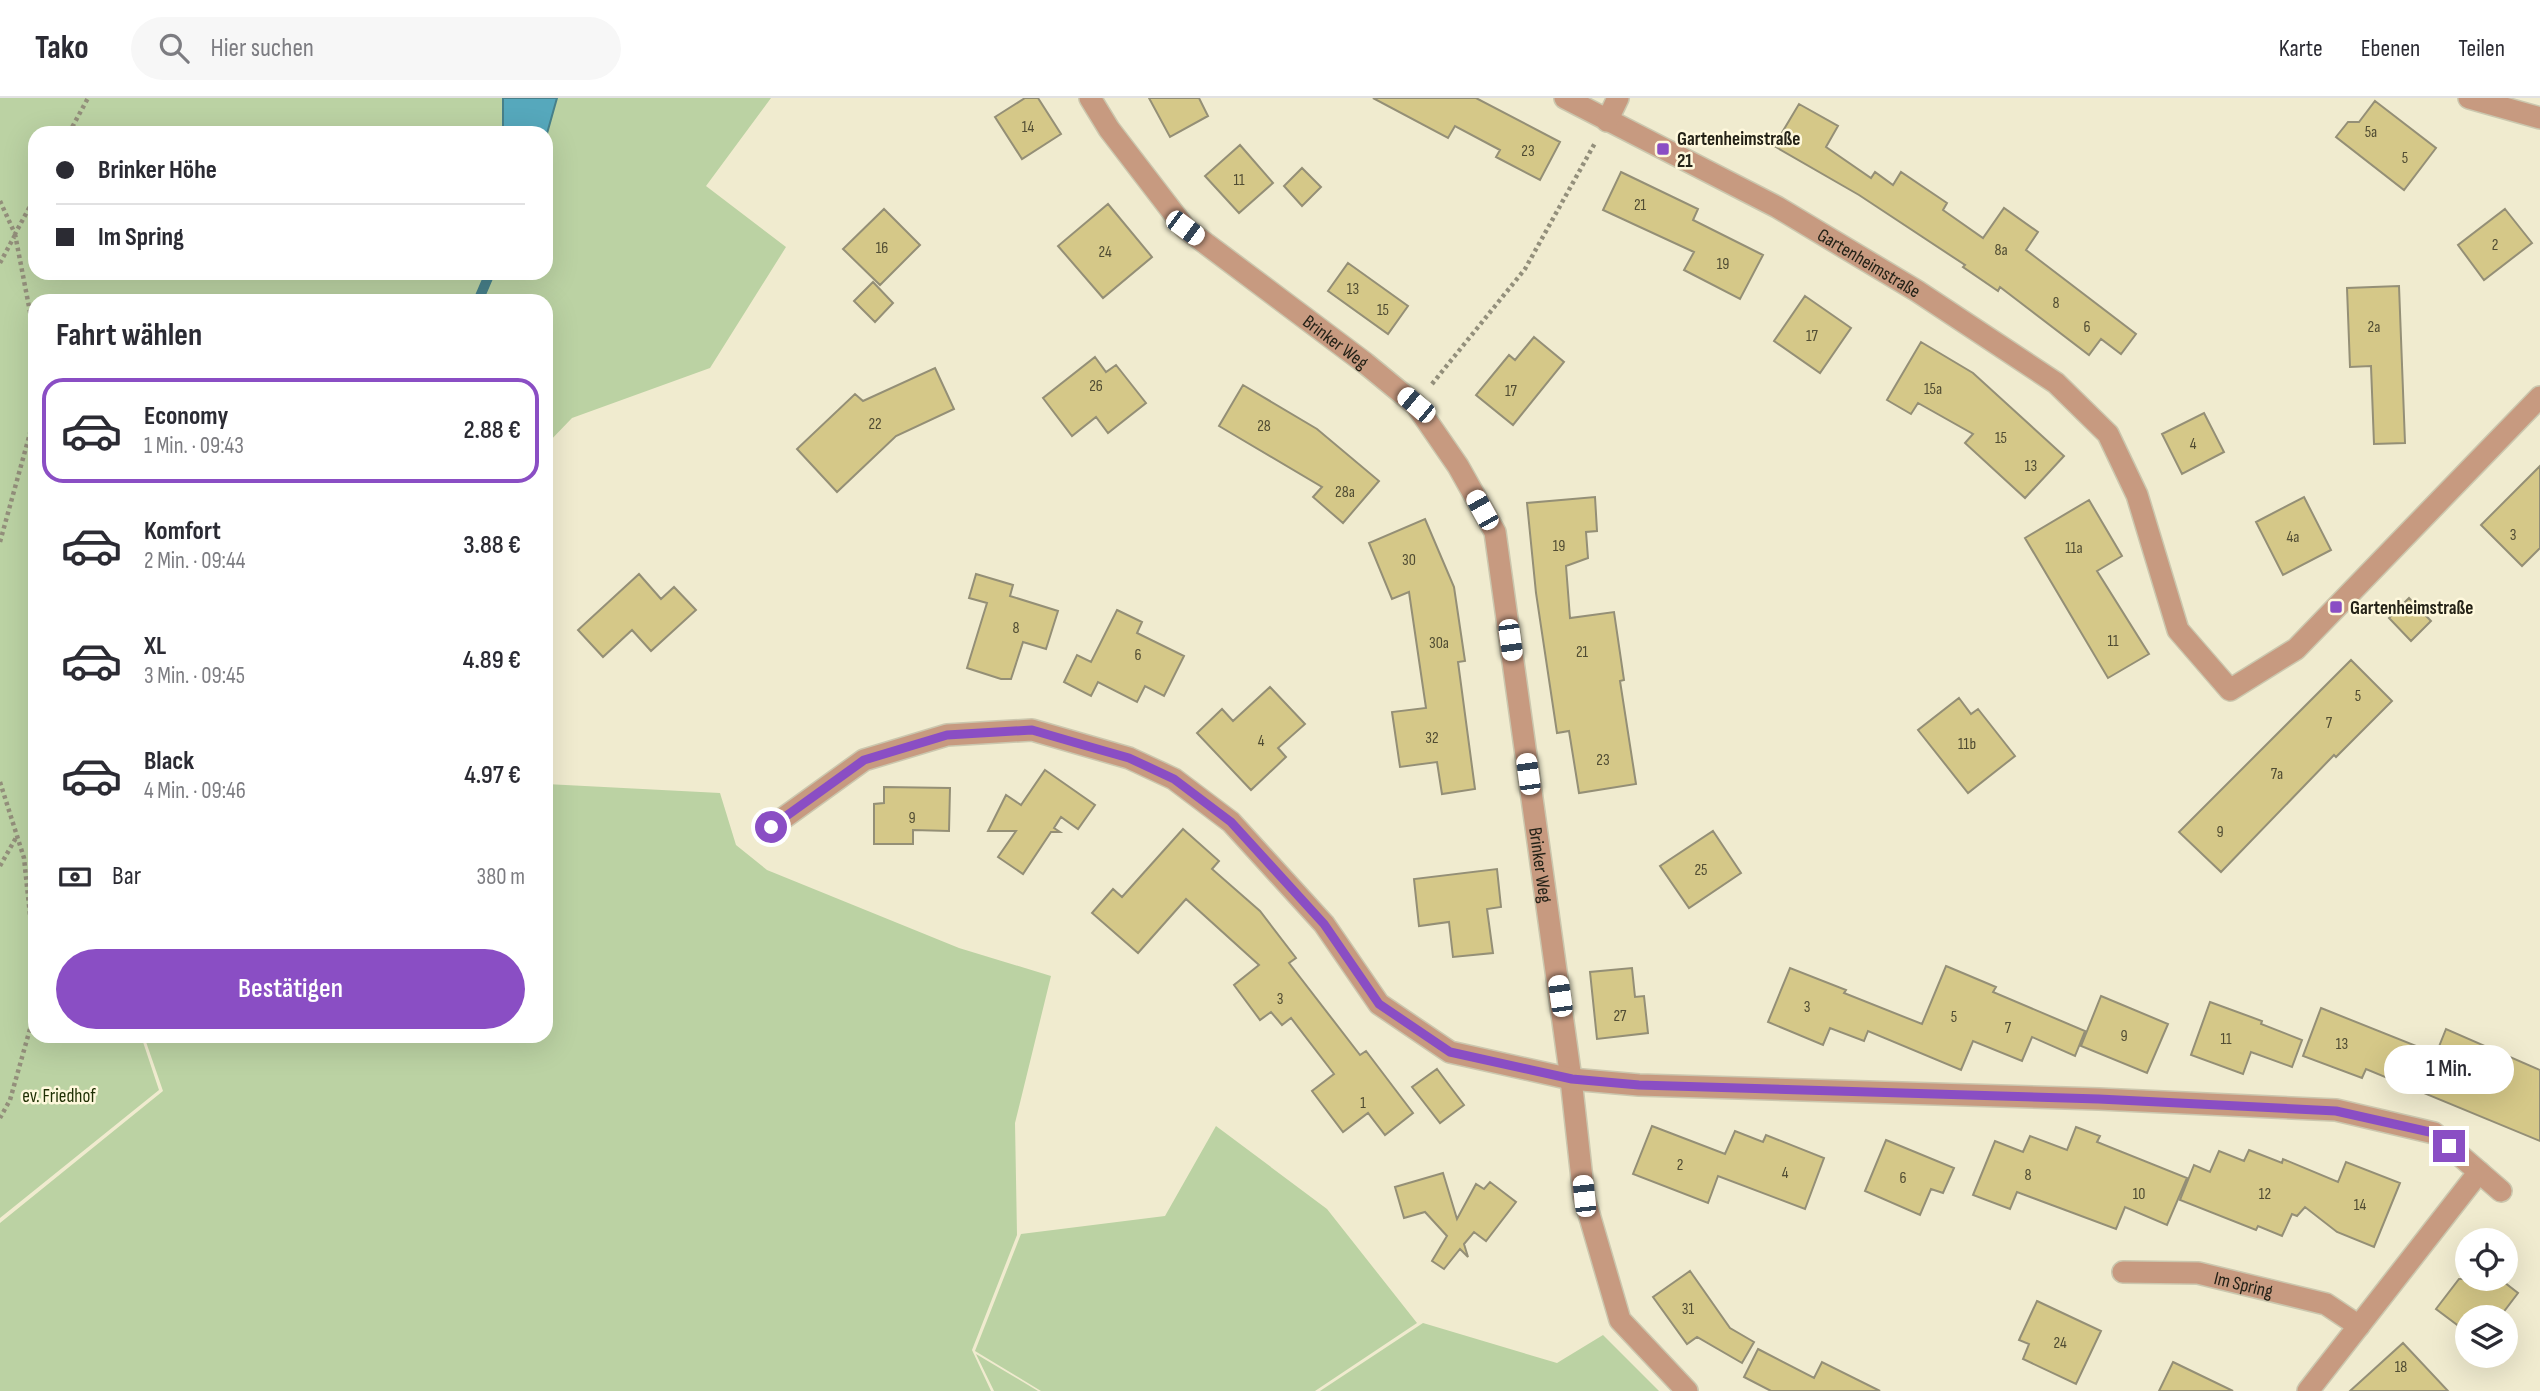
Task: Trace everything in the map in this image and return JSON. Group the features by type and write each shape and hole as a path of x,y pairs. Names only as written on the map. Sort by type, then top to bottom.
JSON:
{"street":[{"name":"Brinker Weg","path":"1090,98 1109,129 1185,228 1365,363 1416,405 1458,466 1495,532 1572,1079 1584,1196 1620,1320 1688,1391"},
{"name":"Gartenheimstraße","path":"1564,98 1777,207 1917,291 2056,383 2108,434 2137,495 2178,630 2230,690 2296,649 2540,397"},
{"path":"1607,121 1618,98"},
{"path":"2469,98 2540,118"},
{"path":"771,827 864,760 947,735 1032,730 1129,758 1174,779 1231,822 1324,924 1379,1004 1450,1052 1572,1079 1639,1085 2099,1099 2336,1111 2434,1133 2501,1191"},
{"path":"2308,1391 2479,1172"},
{"name":"Im Spring","path":"2123,1272 2198,1273 2326,1304 2358,1326"}],"path":[{"path":"73,126 88,98"},
{"path":"1416,405 1525,269 1607,121"},
{"path":"0,201 15,234 28,302"},
{"path":"0,263 28,210"},
{"path":"0,542 28,440"},
{"path":"0,782 24,858 28,896"},
{"path":"0,866 17,835"},
{"path":"0,1118 10,1100 28,1036"}],"green space":[{"name":"ev. Friedhof","path":"0,98 771,98 706,186 786,247 710,368 572,418 553,438 553,294 28,294 28,1043 143,1043 159,1090 0,1218"},
{"path":"553,784 720,793 736,845 767,870 959,948 1051,976 1015,1123 1017,1235 972,1350 991,1391 0,1391 0,1223 163,1091 146,1043 553,1043"},
{"path":"1216,1126 1327,1209 1417,1323 1315,1391 1041,1391 975,1351 1021,1234 1165,1216"},
{"path":"1423,1323 1557,1363 1603,1335 1659,1391 1320,1391"},
{"path":"976,1354 1038,1391 994,1391"}],"water":[{"path":"503,98 557,98 549,126 503,126"}],"building":[{"path":"1025,98 1038,98 1061,134 1022,159 995,117"},
{"path":"1149,98 1199,98 1208,116 1170,137"},
{"path":"1373,98 1476,98 1560,142 1540,180 1496,157 1500,150 1455,126 1448,138"},
{"path":"2375,101 2436,148 2404,190 2336,137 2348,122 2359,122"},
{"path":"1799,104 1838,126 1826,147 1871,178 1875,172 1893,185 1901,172 1947,203 1943,210 1983,238 2004,208 2038,232 2026,250 2136,334 2121,354 2101,339 2089,355 2000,287 1998,291 1963,267 1965,265 1859,195 1774,146"},
{"path":"1240,145 1273,183 1239,213 1205,176"},
{"path":"1302,168 1321,187 1302,206 1284,186"},
{"path":"1621,172 1698,209 1693,220 1763,255 1740,299 1684,270 1694,252 1603,210"},
{"path":"1108,204 1152,257 1103,298 1058,246"},
{"path":"884,209 920,245 880,285 843,249"},
{"path":"2505,209 2532,243 2484,280 2458,245"},
{"path":"1348,263 1408,306 1388,334 1328,291"},
{"path":"873,282 893,303 875,322 854,301"},
{"path":"2399,286 2405,443 2374,444 2371,366 2350,367 2347,288"},
{"path":"1805,296 1851,328 1820,373 1774,341"},
{"path":"1534,337 1564,362 1513,425 1476,395 1509,355 1515,360"},
{"path":"1921,342 1973,373 2064,456 2025,498 1965,443 1973,434 1918,403 1911,414 1887,400"},
{"path":"1095,357 1106,372 1116,365 1146,403 1108,433 1096,417 1072,436 1043,398"},
{"path":"935,368 954,409 896,436 837,492 797,449 855,394 863,401"},
{"path":"1243,385 1317,429 1379,481 1343,523 1313,497 1322,487 1219,426"},
{"path":"2204,413 2224,452 2182,474 2162,434"},
{"path":"2540,466 2540,548 2522,566 2481,525"},
{"path":"1595,497 1597,531 1586,532 1588,558 1566,566 1570,618 1614,612 1624,680 1620,681 1636,784 1579,793 1569,731 1557,733 1536,593 1527,503"},
{"path":"2304,497 2331,550 2283,575 2256,522"},
{"path":"2089,500 2122,556 2097,571 2149,654 2108,678 2025,538"},
{"path":"1425,519 1454,587 1465,661 1458,662 1475,789 1442,794 1437,762 1400,767 1392,712 1426,708 1409,592 1392,599 1369,543"},
{"path":"639,574 661,599 674,587 696,610 651,651 632,630 603,657 578,630"},
{"path":"976,574 1013,585 1010,596 1058,611 1046,649 1023,642 1011,679 1001,679 967,668 987,603 969,598"},
{"path":"2409,598 2431,621 2411,641 2389,618"},
{"path":"1117,610 1142,622 1137,633 1184,656 1164,696 1145,686 1137,702 1098,682 1091,696 1064,682 1077,655 1091,662"},
{"path":"2351,660 2392,701 2336,757 2334,755 2221,872 2179,832"},
{"path":"1270,687 1305,724 1278,748 1286,757 1251,790 1197,733 1222,709 1233,721"},
{"path":"1959,698 1971,714 1978,709 2015,756 1968,793 1918,730"},
{"path":"1045,770 1095,805 1078,829 1061,817 1054,828 1060,832 1051,832 1023,874 998,857 1016,831 988,831 1006,795 1021,805"},
{"path":"884,787 950,788 949,831 913,830 913,844 874,844 874,804 884,803"},
{"path":"1183,829 1219,861 1212,869 1260,911 1296,958 1289,963 1360,1055 1366,1051 1413,1113 1385,1135 1368,1113 1343,1132 1312,1091 1334,1074 1291,1018 1282,1025 1271,1012 1260,1020 1234,985 1259,965 1186,899 1138,953 1092,913 1113,889 1122,897"},
{"path":"1713,831 1741,873 1689,908 1660,866"},
{"path":"1497,869 1501,907 1487,909 1493,953 1453,957 1449,922 1419,926 1414,879"},
{"path":"1946,966 1996,987 1993,992 2085,1031 2075,1056 2032,1037 2022,1061 1973,1041 1961,1070 1868,1031 1864,1041 1830,1028 1823,1045 1768,1022 1790,968 1922,1024"},
{"path":"1632,968 1635,997 1644,996 1648,1033 1597,1039 1590,972"},
{"path":"2101,996 2168,1024 2147,1073 2081,1046"},
{"path":"2210,1002 2262,1021 2261,1024 2302,1040 2292,1067 2251,1052 2243,1074 2191,1055"},
{"path":"2321,1008 2436,1054 2446,1029 2540,1070 2540,1141 2366,1069 2362,1078 2303,1056"},
{"path":"1437,1069 1464,1105 1440,1123 1412,1087"},
{"path":"1652,1126 1725,1154 1735,1131 1763,1142 1766,1135 1824,1158 1805,1209 1718,1176 1708,1203 1633,1174"},
{"path":"2076,1127 2100,1136 2097,1142 2187,1178 2167,1225 2125,1207 2116,1229 2017,1192 2010,1209 1973,1195 1995,1141 2023,1152 2030,1136 2067,1150"},
{"path":"1886,1140 1954,1168 1943,1193 1931,1189 1920,1215 1865,1191"},
{"path":"2249,1150 2282,1163 2283,1159 2338,1182 2346,1162 2400,1183 2374,1247 2337,1232 2305,1207 2297,1216 2292,1214 2282,1236 2258,1226 2256,1230 2180,1200 2194,1165 2210,1172 2219,1151 2244,1161"},
{"path":"1443,1173 1457,1219 1476,1184 1484,1189 1490,1182 1516,1202 1486,1241 1474,1232 1464,1244 1468,1257 1460,1249 1444,1269 1432,1261 1447,1236 1425,1212 1404,1218 1395,1187"},
{"path":"1690,1271 1730,1328 1754,1342 1742,1363 1697,1337 1687,1344 1653,1297"},
{"path":"2455,1284 2455,1291 2518,1293 2509,1305 2455,1305 2455,1323 2436,1309"},
{"path":"2037,1301 2101,1331 2076,1384 2023,1359 2029,1344 2019,1340"},
{"path":"2403,1343 2448,1391 2350,1391"},
{"path":"1758,1349 1814,1378 1822,1362 1880,1391 1771,1391 1744,1377"},
{"path":"2173,1362 2233,1391 2159,1391"}],"waterway":[{"path":"481,294 487,280"}],"place":[{"name":"Gartenheimstraße 21","path":"1663,149"},
{"name":"Gartenheimstraße","path":"2336,607"}],"route":[{"path":"771,827 864,760 947,735 1032,730 1129,758 1174,779 1231,822 1324,924 1379,1004 1450,1052 1572,1079 1639,1085 2099,1099 2336,1111 2434,1133 2449,1146"}]}
